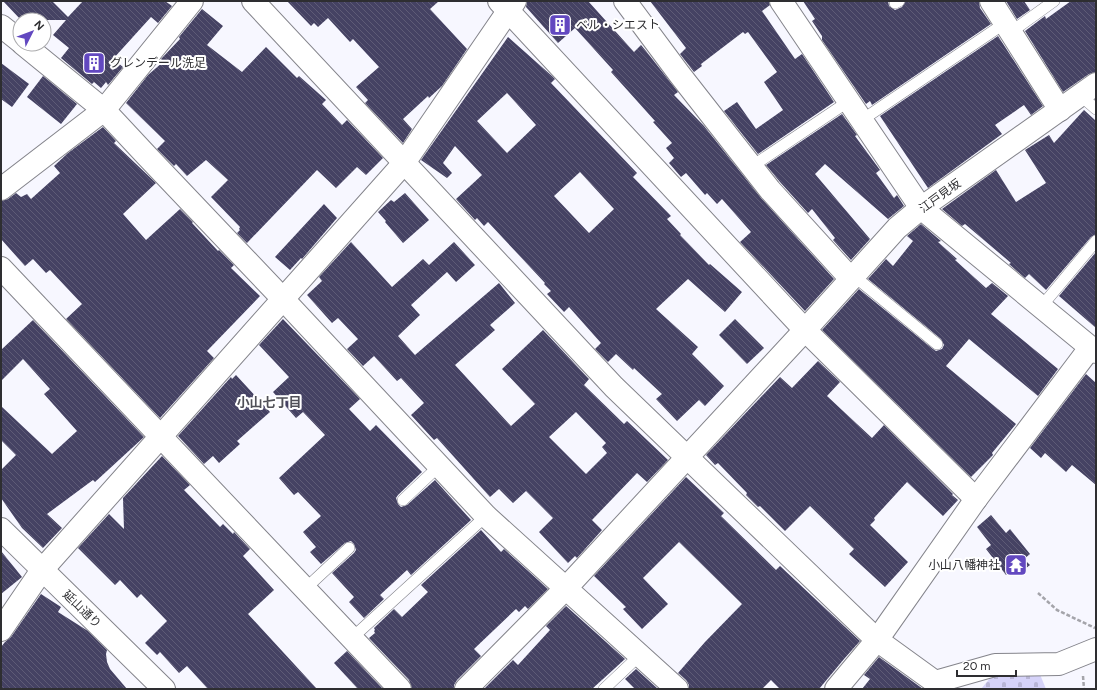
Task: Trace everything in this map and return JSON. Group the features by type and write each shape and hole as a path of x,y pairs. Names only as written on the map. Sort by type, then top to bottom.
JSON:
{"street":[{"path":"1,189 104,110 192,1"},
{"path":"253,1 614,388 877,640 935,682 995,665 1059,664 1096,649"},
{"path":"625,1 751,167 770,190 853,278"},
{"path":"782,1 921,208 1093,350 976,499 877,640 836,689"},
{"path":"991,1 1060,110"},
{"path":"1,630 42,570 404,163 508,4 805,330 976,499"},
{"path":"1,26 12,35"},
{"path":"33,52 104,110 284,298 486,516 677,689"},
{"name":"江戸見坂","path":"466,689 566,588 853,278 897,228 921,208 1060,110 1091,96"},
{"path":"1,268 400,689"},
{"name":"延山通り","path":"1,529 164,689"}],"lane":[{"path":"862,120 1008,28 1054,1"},
{"path":"751,167 849,101"},
{"path":"1041,307 1096,241"},
{"path":"853,278 937,344"},
{"path":"403,500 439,466"},
{"path":"352,638 486,516"},
{"path":"305,589 349,548"},
{"path":"604,689 640,656"}],"path":[{"path":"1038,593 1057,610 1096,628"}],"green space":[{"path":"996,671 1039,672 1046,689 981,689"}],"building":[{"path":"3,1 52,1 68,17 83,1 165,1 172,6 158,23 151,17 113,59 123,67 108,85 106,82 101,88 94,82 92,84 61,58 69,48 53,35 66,20 52,20 52,12 13,12"},
{"path":"287,1 439,1 430,9 467,49 442,86 429,98 428,96 403,119 412,129 403,143 365,103 368,100 356,87 379,67 353,39 350,42 328,18 318,27 314,23 311,26"},
{"path":"527,1 588,1 634,52 641,45 678,92 674,95 704,126 761,198 834,279 805,311 740,242 751,232 722,199 717,204 707,193 705,195 686,173 681,177 669,163 674,158 666,148 672,143 653,122 655,121 611,72 613,70 575,28 558,43 526,7"},
{"path":"650,1 769,1 770,5 762,11 795,59 802,54 834,102 758,154 724,111 737,102 756,129 783,110 764,82 777,72 748,32 745,34 743,32 701,64 702,66 694,72 680,54 686,48"},
{"path":"803,1 888,1 889,6 895,10 902,7 906,1 979,1 980,8 991,24 872,105 870,101 866,104 822,40 822,36 812,21 815,19"},
{"path":"1006,1 1024,1 1030,10 1017,19"},
{"path":"1071,1 1096,1 1096,72 1089,74 1063,92 1025,31 1045,16 1046,19"},
{"path":"202,9 223,26 207,45 242,72 266,47 297,78 299,76 326,100 322,104 342,125 347,120 383,158 366,175 357,167 336,188 317,170 247,243 237,233 240,230 240,227 211,197 228,180 206,160 187,176 176,164 174,166 157,149 165,141 126,103 148,75 163,62 161,59 180,39 179,37"},
{"path":"998,36 1043,106 1031,115 1024,105 995,125 1002,134 928,188 880,116"},
{"path":"508,37 555,79 551,83 637,173 633,177 671,216 667,219 681,234 680,235 709,265 710,264 742,292 725,312 688,279 656,309 698,347 692,354 724,386 705,406 699,400 677,421 656,399 662,394 634,368 633,370 616,354 608,362 595,349 601,343 569,307 564,312 547,294 551,291 544,284 545,283 488,222 484,226 477,218 475,220 456,199 482,175 455,146 443,163 452,173 447,178 421,160","holes":["507,93 536,125 507,153 477,121","580,172 614,209 589,233 554,196"]},
{"path":"1,63 29,84 12,107 1,99"},
{"path":"43,76 77,104 61,124 27,97"},
{"path":"1084,110 1096,121 1096,234 1091,237 1046,290 1029,274 1025,278 1009,264 1011,263 965,224 962,226 942,209 996,170 1016,202 1046,183 1025,150 1049,135 1054,143"},
{"path":"842,114 857,135 855,136 880,170 876,173 894,198 897,195 904,206 888,219 825,164 815,174 870,239 851,260 833,240 835,238 812,209 808,213 766,165"},
{"path":"103,127 116,141 114,143 156,183 123,214 146,240 180,209 218,251 219,250 234,265 231,268 260,296 207,351 214,358 160,418 66,319 82,304 50,270 46,273 33,259 25,266 1,239 1,201 8,199 16,193 21,197 27,194 31,199 60,173 54,166 68,153"},
{"path":"405,193 429,220 403,243 378,212 391,200 394,202"},
{"path":"324,204 337,218 302,259 301,258 290,270 275,257"},
{"path":"921,224 941,241 938,242 957,259 955,260 986,288 992,283 1008,296 991,314 1058,369 1038,396 969,339 946,366 1016,424 992,453 993,455 971,477 822,330 859,289 933,349 936,351 942,349 944,345 941,339 868,279 886,259 893,266 913,241 907,236"},
{"path":"351,242 392,287 423,259 429,265 454,242 475,265 456,282 447,272 411,305 420,315 398,336 415,355 499,283 515,303 490,325 495,330 455,365 511,426 535,404 502,369 543,330 589,379 584,385 624,424 627,421 668,460 647,482 637,473 592,520 602,530 577,558 575,556 568,563 539,532 553,518 526,491 513,503 499,489 490,497 437,438 434,440 411,415 424,403 401,378 397,381 374,356 363,366 347,349 358,339 338,318 332,323 307,295 322,281 319,277","holes":["576,412 606,443 602,447 607,453 586,474 549,437"]},
{"path":"1096,252 1096,328 1059,296"},
{"path":"283,319 360,399 349,409 370,431 376,425 422,472 398,495 396,498 398,504 401,507 407,505 435,480 471,520 411,575 407,570 380,595 384,599 364,618 349,602 354,597 332,573 354,553 356,550 354,544 351,541 345,543 321,564 310,552 316,547 303,532 321,516 298,492 294,495 279,478 325,435 303,412 296,418 273,392 289,377 259,345"},
{"path":"735,319 764,348 747,364 719,335"},
{"path":"33,320 144,437 95,482 93,480 47,514 62,528 43,548 22,528 1,498 1,470 16,455 1,440 1,406 52,454 77,431 44,394 50,389 23,359 1,381 1,350"},
{"path":"818,361 840,382 827,396 872,438 884,425 958,500 943,516 907,482 874,518 875,520 870,525 908,562 885,587 849,554 854,549 810,506 785,531 760,506 758,507 746,495 747,493 718,463 715,465 706,455 780,377 792,388"},
{"path":"1086,374 1096,383 1096,485 1072,465 1066,472 1045,453 1041,458 1030,448"},
{"path":"236,375 270,412 237,441 240,444 219,463 213,456 204,464 178,436 231,377 232,379"},
{"path":"162,456 190,485 184,490 220,527 223,524 233,534 234,532 250,549 243,556 274,590 248,614 317,689 208,689 187,666 179,673 160,652 157,655 145,643 167,621 141,594 137,598 120,580 115,585 78,548 109,514 124,529 123,498"},
{"path":"686,477 724,513 721,516 776,570 780,566 860,641 819,689 780,689 771,680 762,689 689,689 689,685 686,680 678,673 705,642 742,604 679,542 643,578 668,604 642,629 623,609 626,607 594,576"},
{"path":"991,515 1006,533 1010,529 1030,554 1024,559 1030,565 1016,576 1012,570 1006,575 986,549 991,545 977,527"},
{"path":"481,530 501,552 504,549 548,589 528,609 525,606 519,612 516,609 474,649 481,656 457,680 454,685 454,689 412,689 409,680 369,638 375,633 374,628 394,609 402,617 428,592 421,585"},
{"path":"1,551 22,577 1,594"},
{"path":"41,594 61,607 58,612 88,631 107,650 107,662 110,669 127,689 1,689 1,647 11,637"},
{"path":"566,606 625,659 592,689 484,689 513,660 518,665 550,630 546,626"},
{"path":"347,651 383,689 358,689 334,663"},
{"path":"879,657 923,689 862,689 870,679 864,675"},
{"path":"636,669 658,689 635,689 625,679"}],"place":[{"name":"ベル・シエスト","path":"560,25"},
{"name":"グレンデール洗足","path":"94,63"},
{"name":"小山八幡神社","path":"1016,565"}],"district":[{"name":"小山七丁目","path":"269,402"}]}
